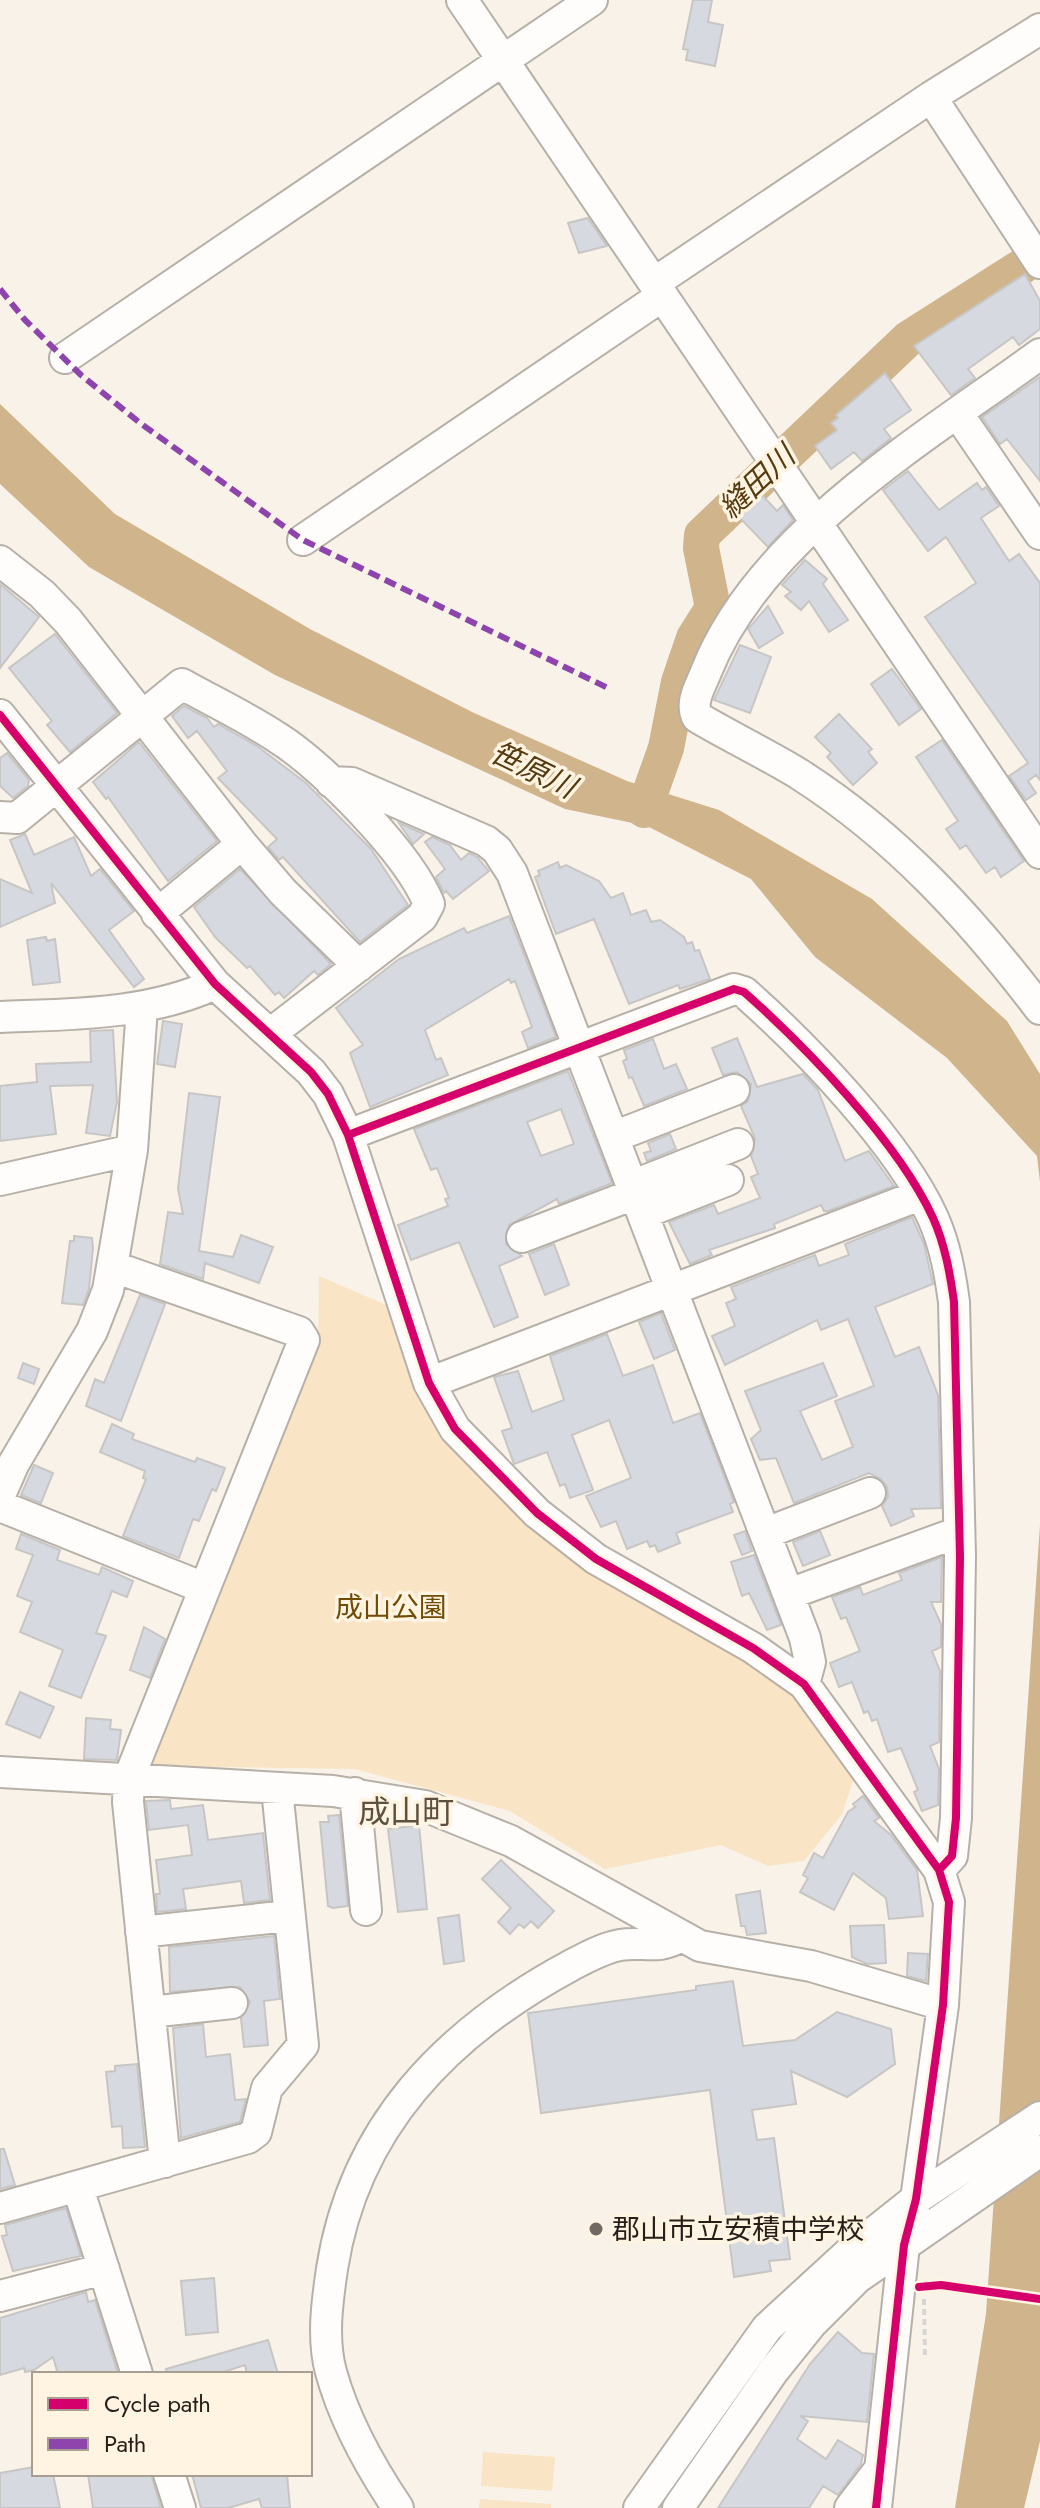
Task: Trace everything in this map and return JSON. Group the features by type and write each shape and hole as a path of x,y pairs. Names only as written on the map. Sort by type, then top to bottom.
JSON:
{"street":[{"path":"462,0 814,522 1030,818 1040,853"},
{"path":"65,358 592,0"},
{"path":"303,540 931,97 1040,29"},
{"path":"931,97 1040,263"},
{"path":"1040,354 814,522 733,614 696,697 697,717 799,774 903,852 981,933 1040,1009"},
{"path":"958,414 1040,534"},
{"path":"0,561 42,594 143,715 242,844 283,892 359,966"},
{"path":"0,817 17,818 182,684 280,739 331,782 409,866 429,904 422,917 270,1034"},
{"path":"0,715 215,984 311,1072 328,1094 348,1135 429,1383 455,1429 537,1513 568,1539 596,1559 767,1657 804,1684 939,1870 949,1902 943,2005 916,2199 904,2245 876,2508"},
{"path":"331,782 352,783 382,794 486,841 497,850 512,873 616,1136 789,1594 809,1652 804,1684"},
{"path":"157,914 242,844"},
{"path":"0,1017 142,1007 215,984"},
{"path":"348,1135 724,990 744,992 813,1057 900,1164 920,1195 943,1244 954,1302 959,1532 955,1837 952,1856 939,1870"},
{"path":"0,1495 14,1463 92,1331 114,1267 132,1150 142,1007"},
{"path":"616,1136 734,1090"},
{"path":"0,1180 132,1150"},
{"path":"522,1237 638,1197 731,1172"},
{"path":"429,1383 920,1195"},
{"path":"114,1267 299,1332 303,1337 302,1350 129,1778 128,1802 165,2162"},
{"path":"766,1533 870,1493"},
{"path":"0,1506 204,1588"},
{"path":"789,1594 959,1532"},
{"path":"0,1772 355,1793 456,1816 571,1873 679,1937 722,1951 811,1966 943,2005"},
{"path":"0,2208 254,2135 267,2088 303,2045 277,1789"},
{"path":"355,1793 366,1910"},
{"path":"141,1932 288,1916"},
{"path":"398,2508 362,2445 331,2373 326,2345 328,2296 343,2208 378,2134 394,2108 423,2077 510,2002 593,1955 621,1945 670,1943 679,1937"},
{"path":"150,2012 232,2003"},
{"path":"639,2508 767,2328 852,2250 916,2199 1040,2117"},
{"path":"678,2508 774,2370 811,2324 857,2278 1040,2151"},
{"path":"78,2188 136,2372"},
{"path":"0,2296 104,2269"},
{"path":"850,2508 881,2468"},
{"path":"170,2476 180,2508"}],"green space":[{"name":"成山公園","path":"319,1276 393,1308 432,1415 584,1565 753,1658 801,1697 856,1772 842,1814 804,1861 768,1866 721,1845 605,1869 510,1811 355,1769 145,1766 318,1348"},
{"path":"483,2452 555,2457 552,2491 481,2486"},
{"path":"480,2499 551,2504 551,2508 479,2508"}],"water":[{"name":"笹原川","path":"0,404 115,514 310,629 472,712 627,781 719,810 872,899 1007,1021 1040,1074 1040,1182 1037,1156 947,1058 815,957 751,879 647,826 565,809 275,675 89,567 0,484"},
{"path":"1040,1525 1040,2441 1024,2508 955,2508 986,2314"}],"building":[{"path":"693,0 712,0 708,22 723,25 715,66 686,60 688,50 683,49"},
{"path":"588,218 607,246 579,253 568,223"},
{"path":"1025,274 1040,301 1040,329 1019,345 1013,337 968,369 975,378 951,395 914,346"},
{"path":"885,373 911,410 884,429 891,438 862,461 854,452 831,469 815,446 837,430 831,423 838,418 836,415"},
{"path":"1040,377 1040,481 1007,439 1000,444 982,417"},
{"path":"908,471 939,510 977,483 982,490 986,487 999,506 981,518 1009,561 1019,554 1040,583 1040,780 1036,775 1028,781 1036,793 1026,800 1009,776 1028,763 925,617 976,583 946,537 928,551 883,490"},
{"path":"761,494 777,511 783,505 793,520 768,547 738,516"},
{"path":"805,560 827,579 823,584 848,620 829,632 809,601 801,610 785,596 791,592 782,585"},
{"path":"0,584 39,617 0,668"},
{"path":"768,606 783,633 759,648 748,629"},
{"path":"55,634 117,713 70,752 47,725 52,721 9,668"},
{"path":"740,645 771,657 750,713 714,700"},
{"path":"892,669 921,709 899,725 871,684"},
{"path":"184,706 207,718 214,727 218,724 257,746 306,783 371,849 408,905 360,942 283,857 279,860 268,847 277,839 218,778 227,771 197,731 188,738 172,716"},
{"path":"839,714 872,749 868,752 877,763 853,785 827,757 831,753 815,737"},
{"path":"942,740 1024,861 1001,877 995,867 986,873 966,845 960,849 946,829 958,821 916,757"},
{"path":"139,742 217,841 168,881 108,797 106,799 93,782"},
{"path":"7,753 29,780 28,786 13,798 0,786 0,758"},
{"path":"399,823 424,834 413,844"},
{"path":"25,834 34,855 74,837 91,876 100,869 134,911 109,930 144,979 134,987 51,883 55,903 0,927 0,879 32,893 10,840"},
{"path":"432,837 450,845 461,860 469,853 477,857 489,871 453,899 446,891 444,893 436,877 445,869 425,842"},
{"path":"558,862 560,868 566,865 599,881 611,898 623,893 631,915 646,910 651,922 660,920 684,937 687,944 692,942 695,951 699,950 710,979 680,989 678,985 629,1004 594,919 556,934 535,877 540,875 538,871"},
{"path":"240,869 331,964 318,975 314,971 284,998 279,992 275,995 250,966 247,968 215,937 194,907"},
{"path":"509,916 556,1037 528,1048 522,1032 532,1027 515,981 511,983 509,979 425,1030 436,1060 441,1058 448,1075 370,1107 350,1053 363,1045 336,1008 399,959 464,928 467,933"},
{"path":"46,937 47,941 55,939 60,982 33,985 27,940"},
{"path":"163,1021 182,1024 175,1067 157,1064"},
{"path":"113,1030 117,1102 110,1136 86,1133 93,1085 50,1086 56,1134 0,1141 0,1086 37,1082 36,1064 91,1062 90,1031"},
{"path":"737,1038 757,1087 803,1074 818,1090 845,1161 869,1151 894,1186 828,1211 824,1211 821,1205 774,1224 775,1228 709,1250 712,1255 690,1264 669,1222 714,1205 718,1214 760,1198 751,1177 758,1174 751,1156 755,1138 741,1106 748,1101 751,1084 737,1072 723,1075 712,1048"},
{"path":"653,1039 664,1069 676,1064 687,1089 644,1106 632,1077 629,1078 623,1061 627,1059 624,1050"},
{"path":"568,1071 612,1183 559,1204 557,1199 509,1225 506,1244 522,1256 499,1266 518,1317 494,1327 459,1242 411,1260 398,1225 448,1206 445,1199 449,1198 437,1168 431,1170 414,1129","holes":["561,1109 574,1144 541,1156 527,1122"]},
{"path":"189,1093 220,1097 199,1251 233,1257 241,1235 273,1247 259,1283 205,1263 203,1279 160,1264 168,1212 183,1214 178,1189"},
{"path":"670,1134 676,1149 647,1161 644,1153 651,1151 648,1143"},
{"path":"912,1217 924,1244 933,1284 875,1307 895,1357 919,1347 938,1395 941,1508 911,1509 914,1516 891,1526 882,1506 888,1497 887,1487 881,1479 869,1473 794,1503 776,1458 760,1460 751,1439 761,1430 745,1391 823,1363 837,1396 800,1411 822,1460 853,1447 835,1401 874,1386 848,1319 821,1330 817,1320 725,1365 712,1336 735,1326 726,1303 736,1299 731,1287 815,1255 819,1266 849,1255 845,1244"},
{"path":"74,1236 92,1238 89,1289 83,1305 62,1303 70,1241 74,1241"},
{"path":"554,1244 569,1285 545,1295 529,1254"},
{"path":"140,1295 165,1304 121,1421 86,1406 95,1379 104,1383"},
{"path":"661,1313 675,1350 654,1359 639,1322"},
{"path":"607,1334 623,1376 653,1365 673,1423 700,1413 734,1502 730,1504 733,1512 676,1533 680,1543 658,1552 655,1545 650,1547 647,1541 627,1549 616,1521 601,1527 586,1496 631,1478 609,1420 572,1435 593,1490 570,1498 565,1484 560,1486 547,1452 514,1464 502,1431 512,1428 494,1377 518,1371 532,1412 564,1400 550,1356"},
{"path":"23,1363 39,1369 34,1384 18,1378"},
{"path":"112,1424 134,1434 132,1439 195,1462 197,1458 225,1468 216,1491 212,1489 199,1521 193,1519 179,1558 123,1536 146,1479 143,1478 145,1471 100,1452"},
{"path":"34,1465 53,1473 41,1503 21,1495"},
{"path":"745,1531 752,1551 742,1555 734,1535"},
{"path":"820,1531 830,1555 803,1566 793,1542"},
{"path":"21,1534 60,1550 57,1560 99,1575 102,1567 133,1581 127,1597 112,1591 96,1633 106,1636 81,1698 49,1686 63,1650 20,1632 32,1602 17,1596 33,1555 16,1549"},
{"path":"754,1555 781,1625 767,1630 749,1593 742,1596 731,1562"},
{"path":"942,1557 941,1602 931,1602 941,1624 941,1647 932,1651 940,1671 939,1742 930,1746 939,1769 938,1805 922,1811 914,1792 918,1790 901,1748 888,1752 877,1719 872,1721 868,1711 864,1713 852,1682 839,1687 830,1663 860,1651 846,1617 841,1619 832,1597 860,1587 863,1595 902,1580 899,1573"},
{"path":"144,1627 165,1639 150,1678 130,1670"},
{"path":"20,1692 54,1707 40,1738 6,1724"},
{"path":"86,1718 111,1720 110,1729 121,1730 117,1760 84,1759"},
{"path":"863,1796 879,1818 874,1821 891,1835 917,1870 923,1916 889,1919 886,1898 853,1873 834,1910 800,1892 808,1878 803,1875 814,1853 823,1858 848,1812 855,1807 853,1804"},
{"path":"170,1800 171,1809 203,1805 208,1840 263,1833 270,1900 244,1903 241,1881 183,1889 186,1909 157,1912 156,1894 160,1894 156,1860 192,1855 188,1825 149,1830 146,1801"},
{"path":"339,1815 348,1906 333,1908 328,1906 320,1822 329,1822 328,1816"},
{"path":"419,1825 427,1909 398,1912 388,1829"},
{"path":"501,1860 554,1911 538,1928 531,1921 524,1928 519,1924 510,1934 498,1922 511,1908 482,1879"},
{"path":"760,1891 766,1933 747,1935 745,1926 741,1926 736,1895"},
{"path":"459,1915 464,1961 444,1964 438,1918"},
{"path":"884,1925 886,1963 867,1964 852,1957 850,1926"},
{"path":"274,1936 280,1999 264,2001 268,2045 244,2047 241,2018 250,2002 240,1987 170,1992 169,1947"},
{"path":"908,1953 928,1954 926,1981 907,1976"},
{"path":"733,1981 743,2046 795,2040 837,2012 891,2029 895,2064 847,2097 791,2071 796,2104 752,2110 757,2140 774,2138 790,2259 769,2261 771,2271 734,2277 710,2090 541,2113 528,2013 696,1990 696,1986"},
{"path":"203,2024 206,2057 230,2054 235,2100 246,2099 240,2122 181,2138 173,2028"},
{"path":"137,2064 145,2147 123,2148 122,2126 112,2127 106,2072 115,2071 115,2066"},
{"path":"0,2149 4,2149 15,2185 0,2189"},
{"path":"66,2208 81,2256 13,2271 2,2236 7,2235 5,2225"},
{"path":"214,2278 218,2332 186,2335 181,2281"},
{"path":"86,2292 88,2302 95,2300 117,2372 57,2372 53,2357 34,2370 25,2372 24,2368 0,2375 0,2318"},
{"path":"838,2332 862,2353 874,2354 867,2422 800,2416 808,2421 797,2439 826,2459 838,2440 863,2455 861,2464 838,2495 823,2486 809,2508 718,2508 810,2364"},
{"path":"268,2340 277,2372 247,2372 245,2365 223,2372 167,2372 166,2369"},
{"path":"32,2467 32,2476 53,2476 60,2508 0,2508 0,2473"},
{"path":"88,2476 152,2476 161,2508 93,2508"},
{"path":"193,2476 287,2476 290,2508 262,2508 259,2499 228,2508 201,2508"}],"waterway":[{"name":"縫田川","path":"644,810 666,748 679,682 694,638 713,608 701,548 702,535 908,339 1040,255"}],"marked path":[{"path":"0,289 25,320 81,375 140,423 303,540 610,689"}],"cycle path":[{"path":"0,715 215,984 311,1072 328,1094 348,1135 429,1383 455,1429 537,1513 596,1559 753,1648 804,1684 939,1870 949,1902 943,2005 916,2199 904,2245 876,2508"},
{"path":"348,1135 734,989 744,992 795,1040 875,1128 918,1189 933,1218 941,1238 954,1302 960,1557 956,1818 952,1856 939,1870"},
{"path":"919,2287 941,2285 1040,2299"}],"place":[{"name":"郡山市立安積中学校","path":"596,2229"}],"district":[{"name":"成山町","path":"406,1812"}]}
